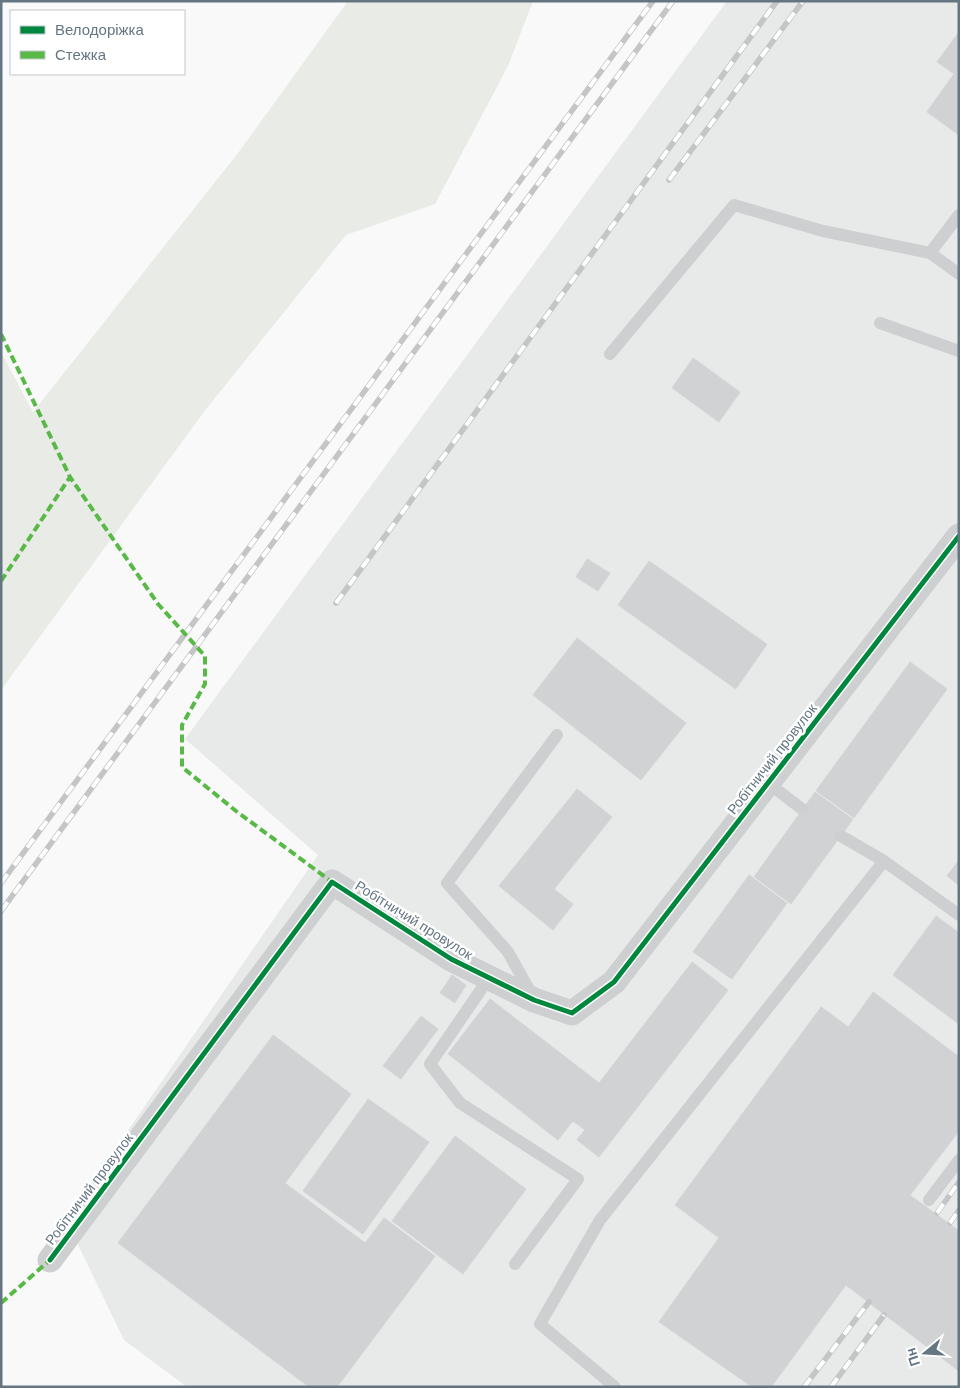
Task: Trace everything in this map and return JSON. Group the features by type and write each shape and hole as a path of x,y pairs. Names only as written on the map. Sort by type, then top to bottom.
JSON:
{"street":[{"name":"Робітничий провулок","path":"50,1260 332,882 451,959 534,1000 572,1013 614,982 959,536"}],"lane":[{"path":"610,354 734,205 823,231 930,253 959,274"},
{"path":"930,253 959,215"},
{"path":"880,323 959,351"},
{"path":"534,1000 508,952 447,883 557,735"},
{"path":"768,783 802,809"},
{"path":"841,836 884,861 959,915"},
{"path":"615,1387 540,1324 600,1220 884,861"},
{"path":"489,978 430,1064 460,1103 578,1179 515,1264"},
{"path":"929,1200 959,1160"}],"shaded area":[{"path":"348,1 533,1 508,66 435,204 346,235 203,413 1,690 1,352 33,412 238,153"},
{"path":"727,1 959,1 959,1387 187,1387 124,1340 66,1220 318,855 185,739"}],"building":[{"path":"959,31 959,136 926,112 953,74 936,62"},
{"path":"693,357 741,392 719,423 671,388"},
{"path":"587,558 611,573 598,592 575,577"},
{"path":"649,560 768,644 736,690 617,605"},
{"path":"577,637 687,723 641,781 532,695"},
{"path":"910,661 948,689 854,819 815,791"},
{"path":"577,788 613,817 555,889 574,904 553,931 498,886"},
{"path":"815,791 854,819 791,905 753,877"},
{"path":"959,859 959,886 946,876"},
{"path":"749,874 788,903 732,980 692,952"},
{"path":"936,915 959,932 959,1025 892,975"},
{"path":"692,961 729,990 599,1158 576,1140 584,1130 573,1122 558,1141 447,1054 490,998 599,1082"},
{"path":"452,974 467,985 455,1004 439,993"},
{"path":"873,991 959,1056 959,1132 911,1195 959,1230 959,1372 846,1286 772,1387 751,1387 658,1322 718,1238 674,1205 821,1006 848,1026"},
{"path":"421,1015 439,1029 401,1080 382,1066"},
{"path":"273,1034 352,1094 286,1183 365,1242 384,1217 436,1256 338,1387 308,1387 117,1243"},
{"path":"368,1098 430,1142 363,1235 302,1191"},
{"path":"455,1135 527,1189 463,1275 391,1221"}],"railway":[{"path":"1,883 653,1"},
{"path":"1,911 673,1"},
{"path":"336,603 777,1"},
{"path":"669,180 803,1"},
{"path":"937,1213 959,1182"},
{"path":"950,1223 959,1210"},
{"path":"804,1387 869,1302"},
{"path":"831,1387 884,1315"}],"marked path":[{"path":"1,334 70,477 158,604 205,656 205,684 182,725 182,767 236,811 332,882"},
{"path":"1,581 70,477"},
{"path":"1,1303 50,1260"}],"cycle path":[{"path":"50,1260 332,882 451,959 534,1000 572,1013 614,982 959,536"}]}
